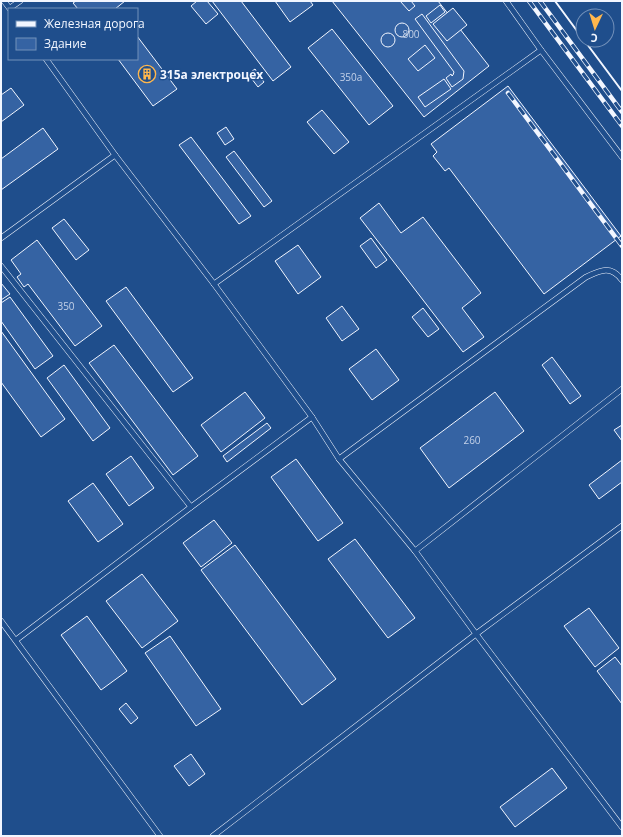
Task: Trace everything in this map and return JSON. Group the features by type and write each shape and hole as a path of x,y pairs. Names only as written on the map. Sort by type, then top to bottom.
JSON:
{"lane":[{"path":"11,8 20,1"},
{"path":"506,1 622,157"},
{"path":"214,284 541,50"},
{"path":"47,60 115,155 214,284 312,417 339,460 415,551 622,827"},
{"path":"1,238 115,155"},
{"path":"1,266 191,507"},
{"path":"339,460 586,277 596,272 606,270 614,272 622,280"},
{"path":"415,551 622,389"},
{"path":"16,640 312,417"},
{"path":"213,836 476,634 622,526"},
{"path":"1,621 160,836"}],"building":[{"path":"76,1 125,1 116,8 77,8 73,3"},
{"path":"197,1 207,1 218,14 206,24 191,6"},
{"path":"212,1 241,1 291,67 273,81"},
{"path":"275,1 310,1 313,5 290,22"},
{"path":"332,1 438,1 489,66 424,117"},
{"path":"400,1 411,1 415,6 409,11"},
{"path":"440,5 445,12 431,23 426,16"},
{"path":"453,8 467,25 447,41 433,24"},
{"path":"422,14 464,71 463,79 452,87 446,78 451,74 452,76 454,72 415,19"},
{"path":"402,23 407,25 409,30 407,35 402,37 397,35 395,30 397,25"},
{"path":"332,29 393,106 369,125 308,48"},
{"path":"388,33 393,35 395,40 393,45 388,47 383,45 381,40 383,35"},
{"name":"315a электроцех","path":"138,37 177,89 153,106 119,60 138,60"},
{"path":"425,45 435,58 418,71 408,59"},
{"path":"255,69 264,82 258,87 248,74"},
{"path":"444,79 451,89 425,107 418,97"},
{"path":"508,86 621,236 544,294 449,168 445,171 433,156 437,152 431,144"},
{"path":"11,88 24,105 1,122 1,95"},
{"path":"322,110 349,142 334,154 307,122"},
{"path":"226,127 234,139 225,145 217,133"},
{"path":"43,128 58,149 1,190 1,159"},
{"path":"191,137 251,216 239,224 179,145"},
{"path":"234,151 272,201 264,207 226,157"},
{"path":"379,203 401,233 423,217 481,293 462,308 484,337 463,352 360,218"},
{"path":"64,219 89,250 76,260 52,228"},
{"path":"371,238 387,260 376,268 360,246"},
{"path":"37,240 102,326 75,346 28,284 24,287 17,277 21,274 11,260"},
{"path":"298,245 321,277 298,294 275,261"},
{"path":"1,283 10,294 1,300"},
{"path":"126,287 193,378 173,392 106,301"},
{"path":"10,297 53,356 35,369 1,321 1,303"},
{"path":"342,306 359,329 342,341 326,318"},
{"path":"423,308 439,329 428,337 412,317"},
{"path":"1,331 65,419 41,437 1,382"},
{"path":"114,345 198,456 173,475 89,363"},
{"path":"376,349 399,380 372,400 349,369"},
{"path":"552,357 581,396 570,404 542,365"},
{"path":"64,365 110,428 93,441 47,378"},
{"path":"245,392 265,418 221,452 201,425"},
{"path":"495,392 524,431 449,488 420,448"},
{"path":"267,423 271,428 227,462 223,456"},
{"path":"622,425 622,441 614,430"},
{"path":"131,456 154,488 129,506 106,474"},
{"path":"296,459 343,523 318,541 271,477"},
{"path":"622,460 622,482 599,499 589,485"},
{"path":"93,483 123,524 98,542 68,501"},
{"path":"214,520 232,543 201,567 183,543"},
{"path":"355,539 415,618 388,638 328,559"},
{"path":"235,545 336,679 302,705 201,570"},
{"path":"142,574 178,621 142,648 106,601"},
{"path":"589,608 619,648 595,667 564,626"},
{"path":"87,616 127,671 101,690 61,635"},
{"path":"170,636 221,709 196,726 145,653"},
{"path":"615,657 622,666 622,704 597,671"},
{"path":"126,703 138,718 131,724 119,709"},
{"path":"191,754 205,774 189,786 174,766"},
{"path":"552,768 567,788 515,827 500,807"}],"railway":[{"path":"529,1 622,126"},
{"path":"540,1 622,112"},
{"path":"508,93 622,246"}],"wall":[{"path":"555,1 575,28"},
{"path":"590,48 622,91"}],"place":[{"name":"315a электроцех","path":"147,74"}]}
